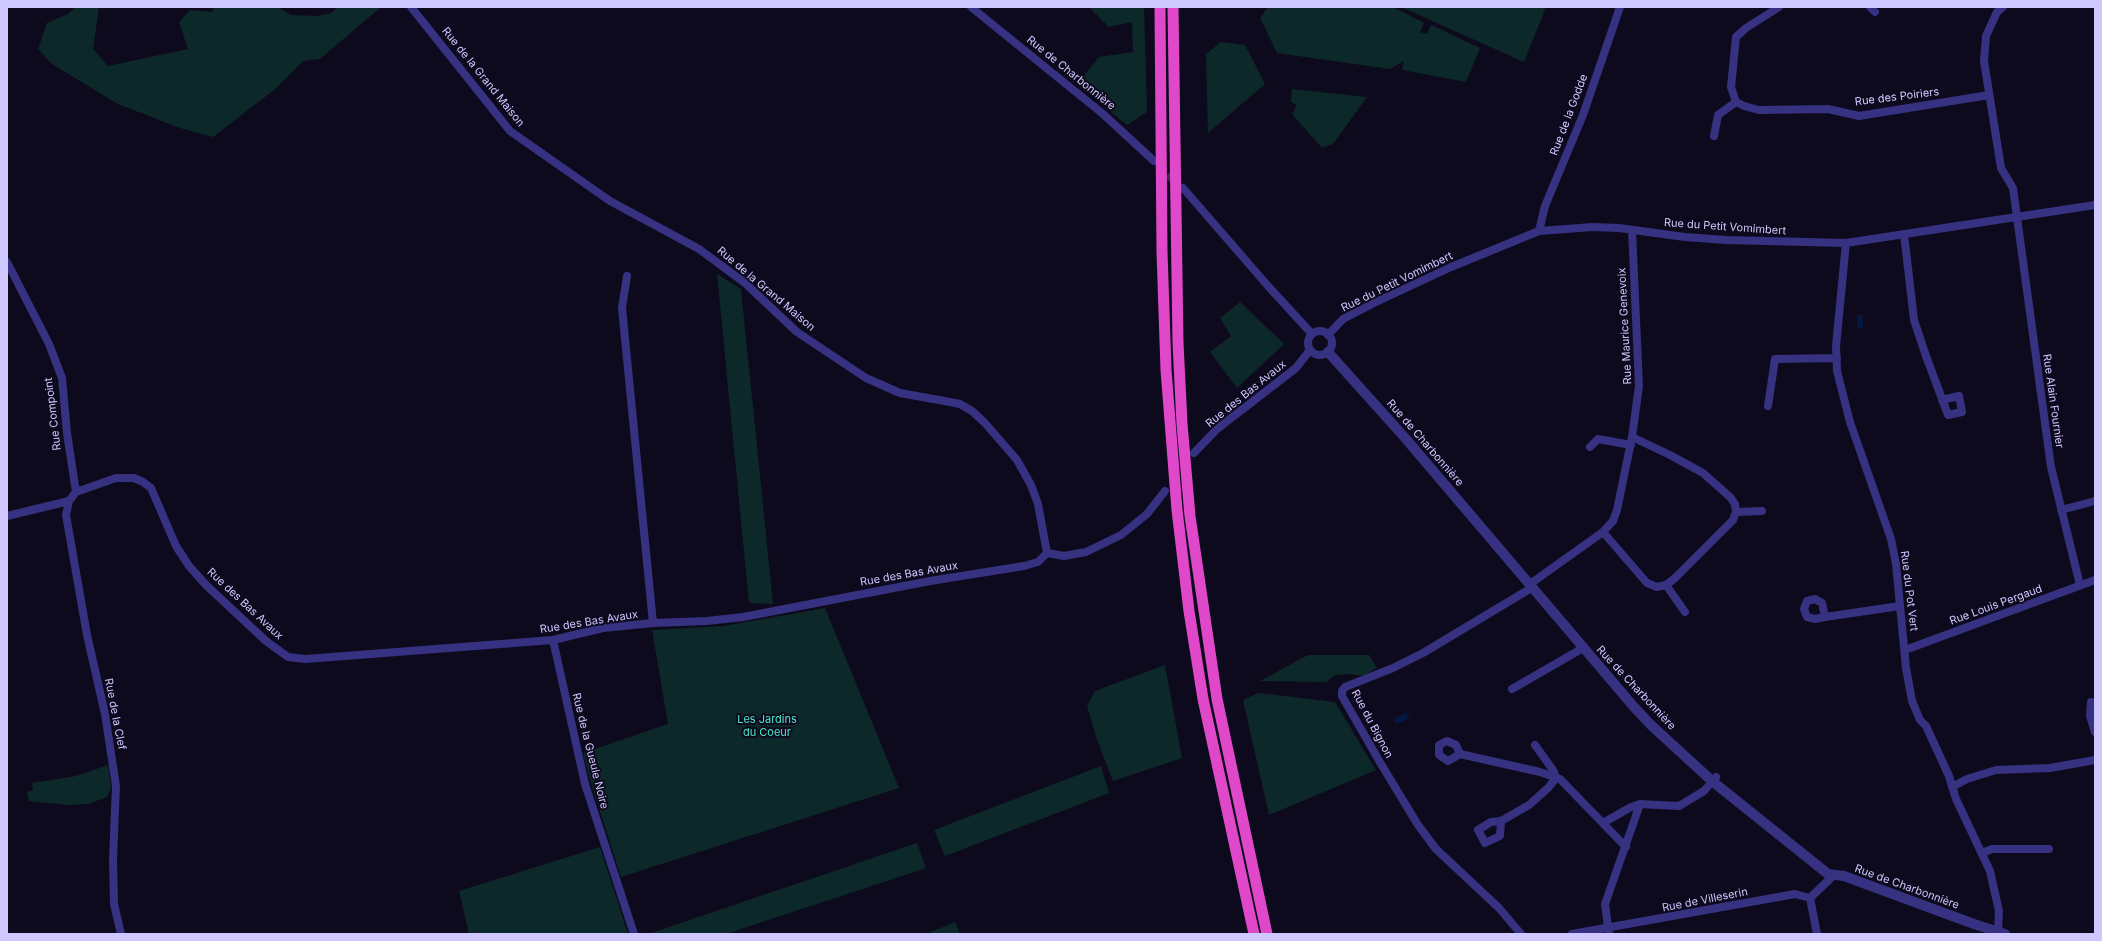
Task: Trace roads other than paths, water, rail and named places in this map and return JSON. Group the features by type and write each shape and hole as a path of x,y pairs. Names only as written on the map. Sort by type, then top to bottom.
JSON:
{"highway":[{"path":"1160,7 1162,268 1167,384 1176,510 1189,610 1203,699 1254,934"},
{"path":"1173,7 1178,343 1190,516 1217,699 1267,934"}],"street":[{"name":"Rue de la Grand Maison","path":"411,7 510,131 610,201 699,249 744,283 797,332 866,378 900,393 960,404 972,411 985,423 1017,460 1031,485 1038,504 1047,554"},
{"name":"Rue de Charbonnière","path":"971,7 1103,114 1154,161"},
{"name":"Rue de la Godde","path":"1539,231 1545,206 1583,115 1620,7"},
{"path":"1714,136 1718,115 1736,102 1731,87 1731,80 1736,37 1746,28 1779,7"},
{"name":"Rue Alain Fournier","path":"1998,9 1986,36 1984,61 2001,168 2014,188 2051,467 2080,586"},
{"name":"Rue des Poiriers","path":"1736,102 1759,110 1828,109 1859,116 1989,96"},
{"path":"1183,188 1312,334"},
{"name":"Rue du Petit Vomimbert","path":"1328,335 1342,319 1374,303 1451,267 1539,231 1593,227 1726,240 1846,243 2095,205"},
{"name":"Rue Maurice Genevoix","path":"1532,586 1602,532 1616,516 1632,441 1639,386 1632,230"},
{"path":"1904,234 1914,320 1942,400"},
{"name":"Rue du Pot Vert","path":"1846,243 1836,346 1837,371 1850,422 1891,539 1896,564 1912,701 1920,720 1926,726 1990,871 1999,911 2002,933"},
{"name":"Rue Compoint","path":"7,262 49,344 62,378 67,439 76,492"},
{"path":"627,276 622,308 653,623"},
{"path":"1319,331 1328,335 1332,345 1328,352 1317,355 1310,350 1308,340 1312,334 1319,331"},
{"name":"Rue des Bas Avaux","path":"1194,453 1217,429 1296,368 1310,350"},
{"name":"Rue de Charbonnière","path":"1328,352 1406,439 1583,648 1652,726 1828,874 1844,876 2002,933"},
{"path":"1768,406 1774,359 1836,358"},
{"path":"1590,447 1598,439 1632,441 1670,455 1703,473 1730,497 1735,504 1736,512 1732,520 1675,578 1666,585 1656,587 1647,583 1602,532"},
{"name":"Rue des Bas Avaux","path":"76,492 116,478 134,478 143,482 150,488 176,546 189,566 206,585 248,624 288,657 306,659 553,640 603,628 653,623 707,621 742,617 930,581 1024,566 1038,562 1047,554"},
{"path":"1047,554 1064,556 1086,552 1121,535 1147,514 1165,490"},
{"path":"7,516 69,501 76,492"},
{"name":"Rue de la Clef","path":"69,501 66,515 87,635 104,714 115,779 114,904 121,934"},
{"path":"2061,510 2095,501"},
{"path":"1736,512 1762,511"},
{"name":"Rue Louis Pergaud","path":"1905,650 2095,580"},
{"path":"1666,585 1685,612"},
{"name":"Rue du Bignon","path":"1521,934 1499,908 1436,849 1418,825 1361,730 1342,696 1342,691 1344,687 1393,668 1423,653 1532,586"},
{"path":"1825,617 1900,606"},
{"name":"Rue de la Gueule Noire","path":"553,640 585,784 634,934"},
{"path":"1512,689 1583,648"},
{"path":"2091,702 2090,716 2095,732"},
{"path":"1535,745 1553,770 1556,778"},
{"path":"1460,754 1540,772 1560,779 1626,847"},
{"path":"1952,787 1967,779 1996,770 2050,768 2095,760"},
{"path":"1501,821 1529,805 1548,788 1556,778"},
{"path":"1603,823 1631,807 1640,804 1679,806 1704,790 1714,779"},
{"path":"1608,931 1605,904 1640,804"},
{"path":"1982,853 1992,849 2049,849"},
{"path":"1818,934 1810,898 1834,875"},
{"name":"Rue de Villeserin","path":"1572,934 1608,931 1794,894 1810,898"}],"water":[{"path":"1857,315 1863,315 1863,328 1857,329"},
{"path":"1406,712 1410,718 1398,724 1394,722 1394,718"}],"tunnel":[{"path":"1159,166 1178,184"}],"park label":[{"name":"Les Jardins du Coeur","path":"767,726"}]}
